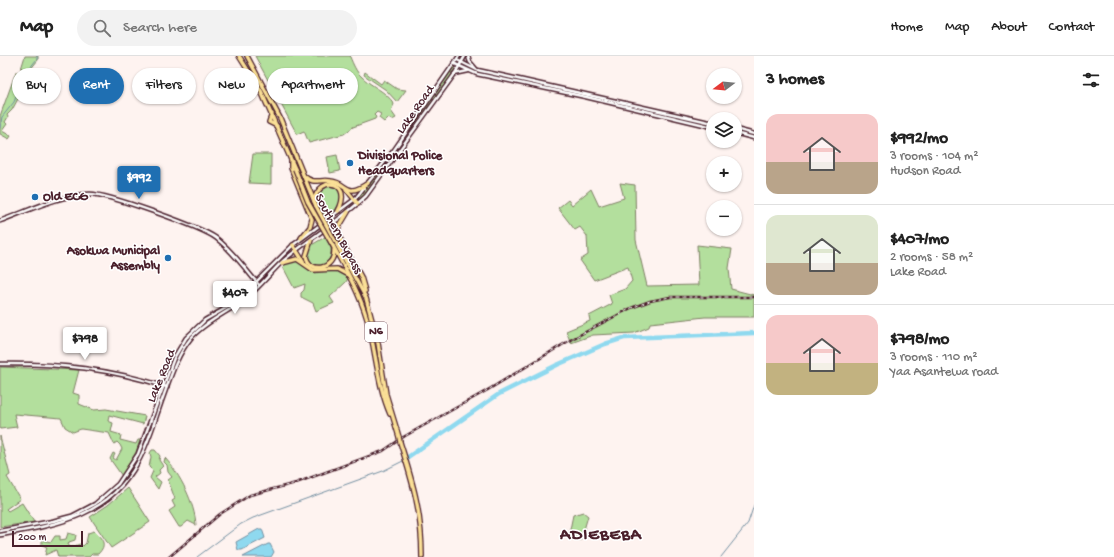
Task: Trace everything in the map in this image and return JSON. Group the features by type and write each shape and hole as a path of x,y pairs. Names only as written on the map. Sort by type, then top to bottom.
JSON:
{"highway":[{"name":"Southern Bypass","path":"239,56 261,91 272,113 308,202 350,276 366,317 385,395 418,501 422,530 422,557"},
{"name":"Southern Bypass","path":"247,56 280,118 313,202 366,298 378,343 385,395"},
{"path":"272,113 269,122 278,126"},
{"path":"291,158 292,168 312,220 310,227 301,238"},
{"path":"303,175 312,182 333,181 346,189 358,204"},
{"path":"346,189 360,189 368,183"},
{"path":"313,202 316,192 321,186 328,184 334,186 342,191 344,199 338,211"},
{"path":"348,212 339,226 337,233 361,277 366,298"},
{"path":"311,240 306,256 310,263 315,267 324,267 332,262 333,248"},
{"path":"293,245 304,262 313,270 337,269 350,276"},
{"path":"282,263 295,259 304,262"}],"main road":[{"name":"Lake Road","path":"0,531 66,518 90,506 108,494 123,479 135,460 178,348 205,320 235,302 301,238 355,199 459,56"},
{"name":"Lake Road","path":"0,535 72,520 85,514 112,495 125,482 138,463 178,359 190,339 206,324 243,301 297,250 358,204 378,182 454,75 465,56"},
{"path":"468,56 470,62 477,70"},
{"path":"456,62 477,70 706,121"},
{"path":"460,64 468,71 706,125"},
{"path":"454,75 468,71"},
{"path":"742,131 754,134"},
{"path":"742,135 754,138"},
{"path":"0,221 68,197 90,194 111,198 199,229 215,237 230,251 259,285"},
{"path":"0,364 41,363 65,365 128,376 167,387"}],"green space":[{"path":"25,56 38,56 38,60 32,68 21,68"},
{"path":"255,56 351,56 350,57 355,68 267,68 267,78"},
{"path":"454,66 457,68 368,192 358,202 356,199 388,161"},
{"path":"358,72 383,92 394,104 391,111 396,118 392,120 388,118 384,122 379,118 381,114 377,112 374,115 376,117 375,119 353,127 344,134 309,143 304,131 297,134 281,104 358,104"},
{"path":"365,72 381,84 384,80 397,89 406,90 397,102 386,90 364,75"},
{"path":"12,83 12,104 15,104 7,115 8,117 5,122 7,124 2,131 11,136 9,139 0,134 0,116"},
{"path":"253,154 271,154 271,184 249,183"},
{"path":"337,155 340,171 330,173 327,157"},
{"path":"620,183 635,185 636,240 647,286 699,285 697,245 732,249 729,268 731,289 754,295 754,317 705,317 650,323 649,327 634,333 593,335 571,343 566,331 590,321 589,316 612,304 609,295 625,289 632,281 628,267 594,280 580,260 588,255 587,236 580,227 575,230 558,208 568,200 572,205 591,189 599,206 624,198"},
{"path":"329,186 340,192 341,197 338,206 325,219 316,198 318,192"},
{"path":"325,237 331,248 331,257 324,265 316,265 309,260 308,252 310,246"},
{"path":"296,260 315,273 336,270 348,278 346,282 330,297 334,303 316,311 313,303 301,297 305,284 294,288 283,267 288,262"},
{"path":"0,367 79,370 73,393 79,395 79,404 94,410 106,409 145,416 143,424 109,415 108,421 113,423 111,432 121,435 120,440 136,444 138,440 140,440 136,452 122,476 110,459 113,453 115,454 113,458 116,460 122,449 117,442 114,444 109,433 81,429 73,432 65,427 61,418 14,414 17,427 0,429"},
{"path":"163,390 158,413 150,432 139,453 147,437"},
{"path":"0,436 10,475 7,477 20,499 6,509 8,511 22,503 34,522 0,527"},
{"path":"152,450 155,450 160,456 159,460 163,466 159,470 160,473 155,477 161,482 158,489 150,478 153,471 149,467 151,457 150,453"},
{"path":"165,458 176,472 186,490 193,508 196,525 188,521 179,527 169,511 175,507 172,501 175,499 168,480 172,477 168,472 167,465 164,462"},
{"path":"125,477 107,498 90,509 72,517 51,523 0,534 13,528 43,524 71,517 96,504 107,496"},
{"path":"128,488 150,522 111,548 90,517 108,505"},
{"path":"583,512 588,516 581,540 568,539 573,515"},
{"path":"94,531 103,542 103,547 98,554 92,554 89,557 58,557 56,550 45,555 47,547 42,545 42,540 51,542 55,536 60,536 60,540 66,539 68,533 76,535 75,540 69,542 68,545 71,547 80,544 83,546 86,543 88,533"}],"water":[{"path":"259,529 262,529 265,538 242,550 238,550 236,542"},
{"path":"270,544 274,552 271,557 243,557"}],"waterway":[{"path":"0,128 2,117 14,102 24,75 37,59 37,56"},
{"path":"405,459 499,394 557,365 605,344 624,338 754,333"},
{"path":"197,557 241,524 253,518 383,471 405,460"},
{"path":"721,557 748,523 754,505"}],"railway":[{"path":"169,557 220,514 250,495 296,483 383,451 405,436 486,391 572,339 631,308 650,301 670,297 754,297"}],"place":[{"name":"Divisional Police Headquarters","path":"350,163"},
{"name":"Old ECG","path":"35,197"},
{"name":"Asokwa Municipal Assembly","path":"168,258"}],"district":[{"name":"ADIEBEBA","path":"601,536"}]}
